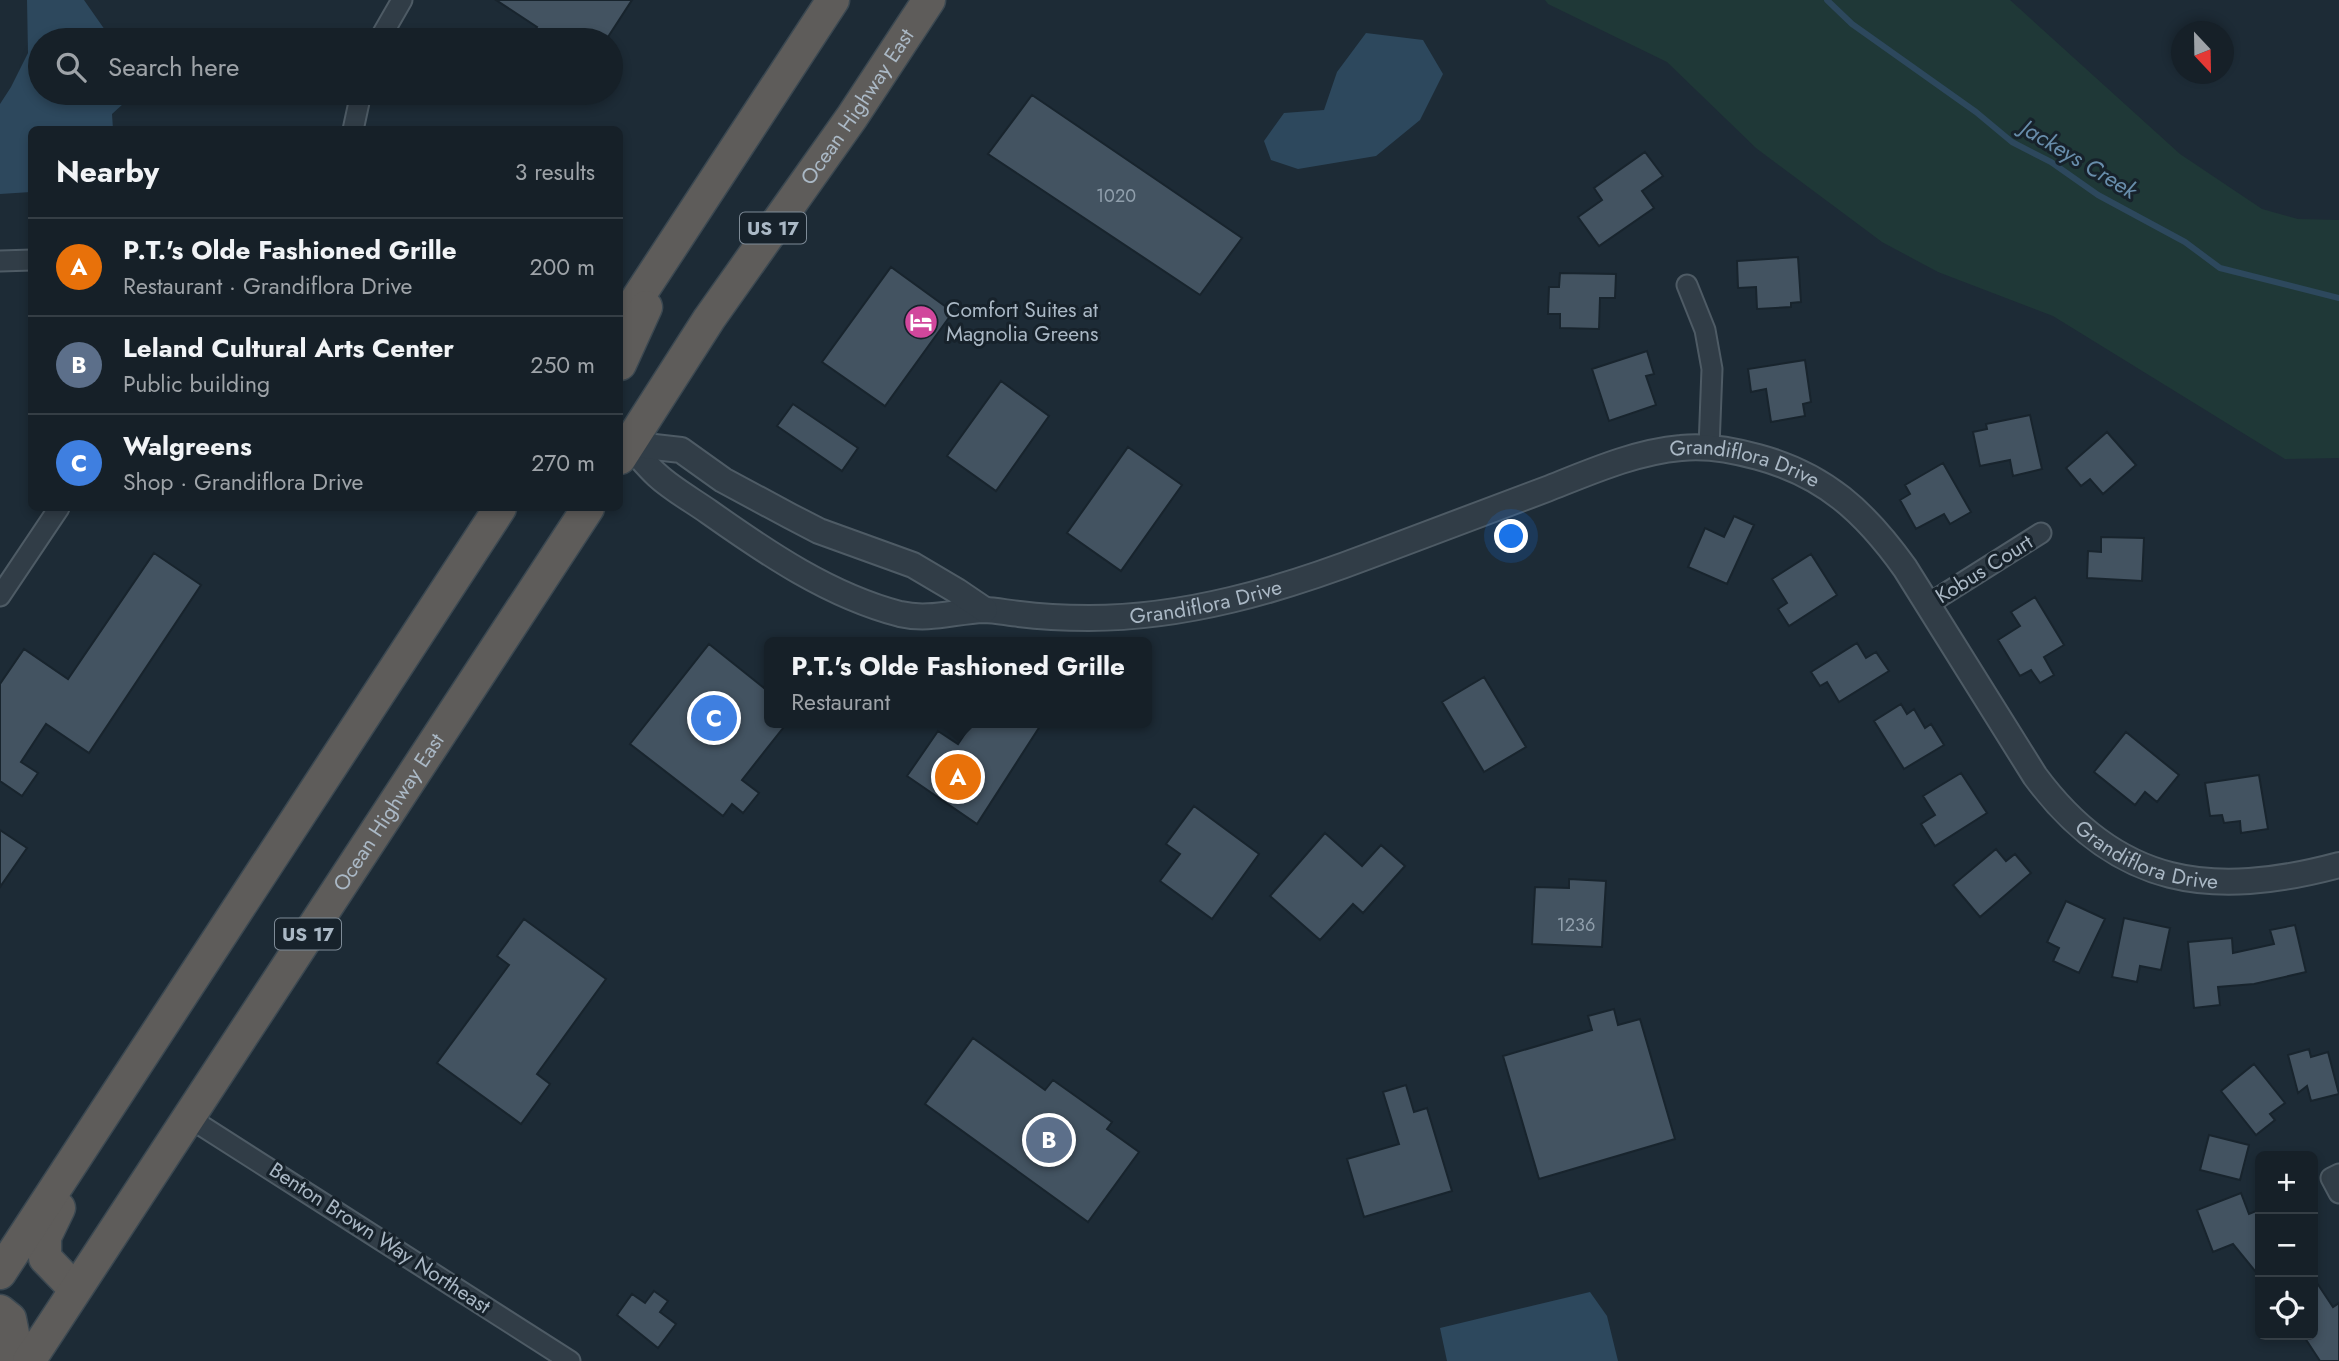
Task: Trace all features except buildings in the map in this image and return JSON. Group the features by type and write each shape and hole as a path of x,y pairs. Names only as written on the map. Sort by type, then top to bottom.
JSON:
{"highway":[{"path":"623,320 833,0"},
{"name":"Ocean Highway East","path":"623,442 852,117 929,0"},
{"path":"623,357 680,232"},
{"path":"0,1273 498,511"},
{"path":"507,630 566,511"},
{"name":"Ocean Highway East","path":"29,1361 586,511"},
{"path":"75,1289 45,1258 45,1237 111,1103"},
{"path":"0,1311 10,1319 14,1339 8,1361"}],"street":[{"path":"386,28 402,0"},
{"path":"354,126 358,105"},
{"path":"0,261 28,260"},
{"path":"1687,285 1705,330 1712,369 1709,447"},
{"name":"Grandiflora Drive","path":"623,443 681,450 723,480 790,516 819,531 914,565 985,610"},
{"name":"Grandiflora Drive","path":"623,444 658,476 765,551 849,595 903,614 922,617 945,617 985,610 1088,618 1153,614 1205,606 1316,576 1639,456 1681,447 1709,447 1744,453 1777,462 1810,476 1863,515 1886,542 2052,799 2087,833 2118,855 2168,876 2231,883 2265,881 2339,865"},
{"path":"0,596 57,511"},
{"name":"Kobus Court","path":"1927,605 2041,533"},
{"name":"Benton Brown Way Northeast","path":"188,1116 570,1361"}],"green space":[{"path":"1545,0 2010,0 2180,154 2262,209 2298,219 2339,220 2339,458 2285,459 2053,316 1938,272 1882,242 1756,148 1667,62 1548,4"}],"water":[{"path":"27,0 84,0 104,28 28,28 28,53"},
{"path":"1366,33 1423,40 1443,74 1420,120 1376,156 1298,169 1271,160 1264,141 1284,113 1324,110 1337,72"},
{"path":"28,53 28,105 122,105 112,114 113,126 28,126 28,192 0,194 0,104"},
{"path":"1590,1292 1607,1316 1618,1361 1447,1361 1440,1328"}],"waterway":[{"name":"Jackeys Creek","path":"1827,0 1852,24 1976,112 2012,142 2051,162 2098,195 2185,242 2220,268 2339,298"}],"place":[{"name":"Comfort Suites at Magnolia Greens","path":"921,322"},
{"name":"Walgreens","path":"714,718"},
{"name":"P.T.'s Olde Fashioned Grille","path":"958,777"},
{"name":"Leland Cultural Arts Center","path":"1049,1140"}]}
